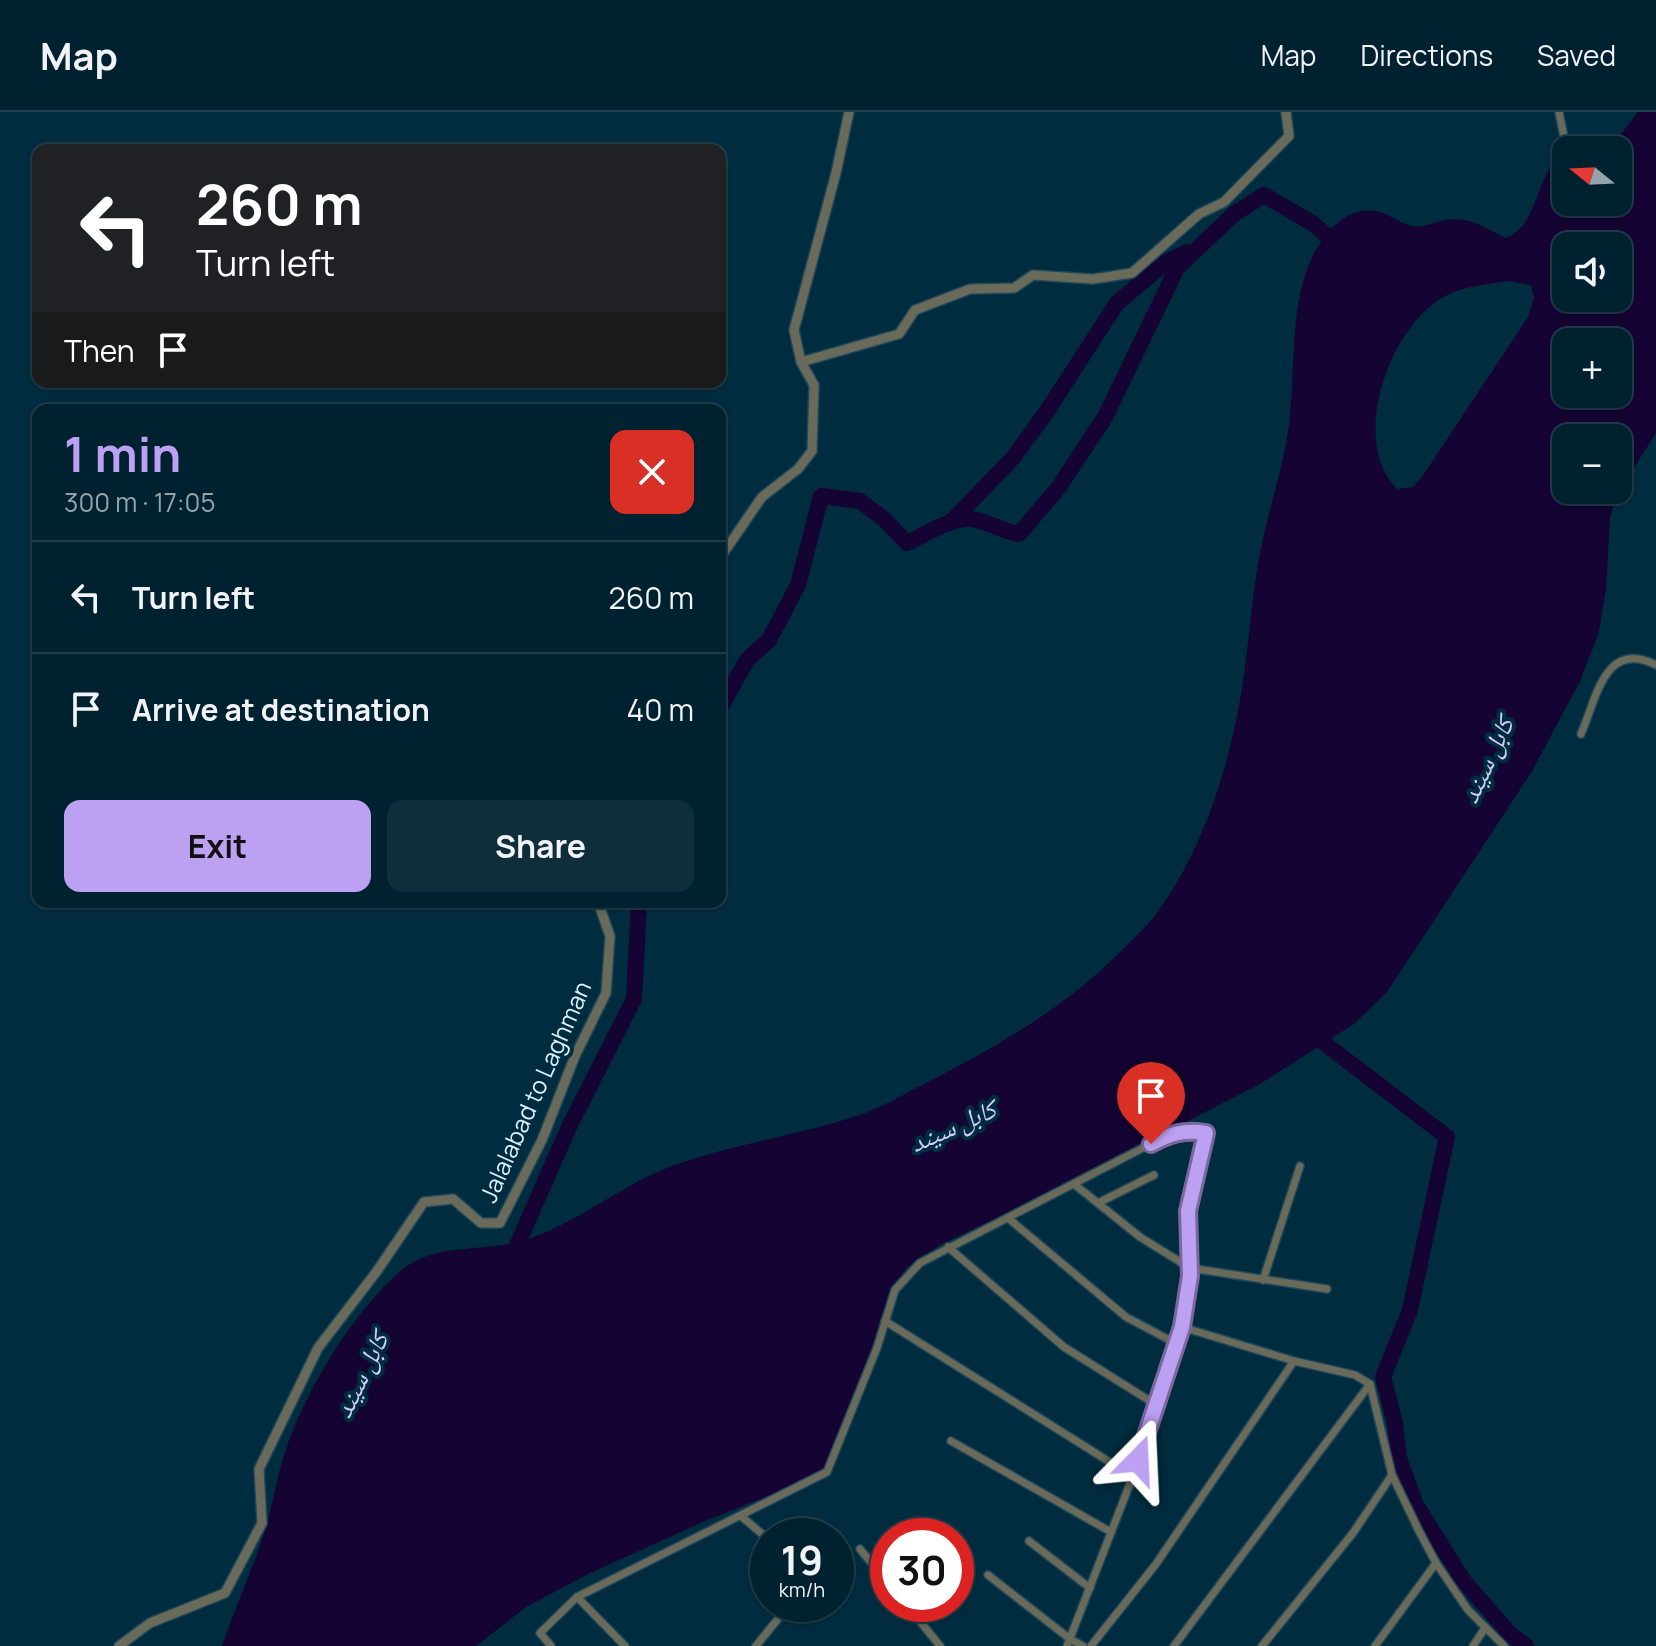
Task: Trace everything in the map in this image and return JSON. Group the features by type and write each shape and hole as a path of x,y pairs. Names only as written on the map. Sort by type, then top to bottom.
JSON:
{"street":[{"path":"726,549 762,497 798,469 812,451 814,385 801,362 794,330 849,112"},
{"path":"801,362 899,334 915,310 970,289 1014,288 1033,275 1093,279 1132,273 1199,214 1224,202 1289,136 1286,112"},
{"path":"1559,112 1564,136"},
{"path":"1581,734 1608,671 1618,661 1628,657 1656,665"},
{"name":"Jalalabad to Laghman","path":"119,1646 150,1623 225,1593 262,1523 259,1469 318,1348 377,1271 424,1202 453,1199 481,1223 500,1223 542,1140 575,1056 606,993 610,936 600,908"},
{"path":"551,1646 540,1633 577,1597 827,1472 877,1348 895,1290 920,1263 1168,1135 1191,1130 1206,1133 1188,1211 1190,1268 1182,1327 1158,1406 1068,1642"},
{"path":"1263,1280 1300,1166"},
{"path":"1098,1203 1154,1175"},
{"path":"1074,1184 1140,1237 1190,1268 1327,1289"},
{"path":"1008,1218 1126,1317 1177,1344"},
{"path":"948,1247 1064,1347 1158,1406"},
{"path":"885,1321 1132,1476"},
{"path":"1182,1327 1294,1361 1355,1375 1370,1384 1392,1475 1436,1563 1468,1610 1504,1646"},
{"path":"1091,1646 1156,1564 1294,1361"},
{"path":"1174,1646 1370,1384"},
{"path":"951,1441 1111,1532"},
{"path":"1262,1646 1353,1533 1392,1475"},
{"path":"741,1516 750,1524"},
{"path":"1029,1541 1090,1588"},
{"path":"860,1549 870,1561"},
{"path":"1375,1646 1436,1563"},
{"path":"988,1575 1068,1642 1083,1646"},
{"path":"577,1597 625,1646"},
{"path":"756,1646 775,1622"},
{"path":"921,1622 940,1646"},
{"path":"1473,1646 1485,1628"}],"water":[{"name":"کابل سيند","path":"1638,112 1656,112 1656,433 1632,471 1632,424 1552,424 1552,504 1614,504 1599,632 1580,681 1531,773 1387,992 1354,1024 1260,1084 940,1245 906,1268 888,1298 823,1471 813,1478 705,1521 590,1573 526,1607 476,1646 222,1646 259,1547 286,1449 305,1403 347,1332 397,1274 428,1256 514,1243 549,1231 667,1168 834,1123 884,1105 1031,1024 1079,989 1147,925 1170,894 1197,843 1227,760 1242,687 1258,564 1288,433 1299,298 1314,254 1338,223 1351,214 1366,211 1383,213 1412,226 1453,219 1469,221 1505,238 1525,222 1552,165 1552,216 1632,216 1632,136 1619,136","holes":["1508,281 1531,285 1534,297 1528,317 1422,477 1413,487 1397,489 1383,469 1377,445 1376,420 1380,393 1401,342 1415,321 1440,299 1458,291"]}],"waterway":[{"path":"726,697 747,660 769,640 798,585 821,496 860,501 884,519 907,543 945,524 969,519 1019,534 1059,487 1105,417 1177,268 1234,214 1264,195 1312,223 1326,235 1345,238"},
{"path":"950,523 1013,458 1117,303 1165,263 1187,252"},
{"path":"513,1261 569,1127 634,999 639,908"},
{"path":"1320,1022 1324,1043 1447,1137 1410,1310 1383,1377 1395,1423 1399,1458 1415,1503 1463,1580 1510,1634 1526,1646"}],"route":[{"path":"1138,1460 1182,1327 1190,1276 1188,1211 1206,1133 1191,1130 1168,1135 1151,1144"}]}
